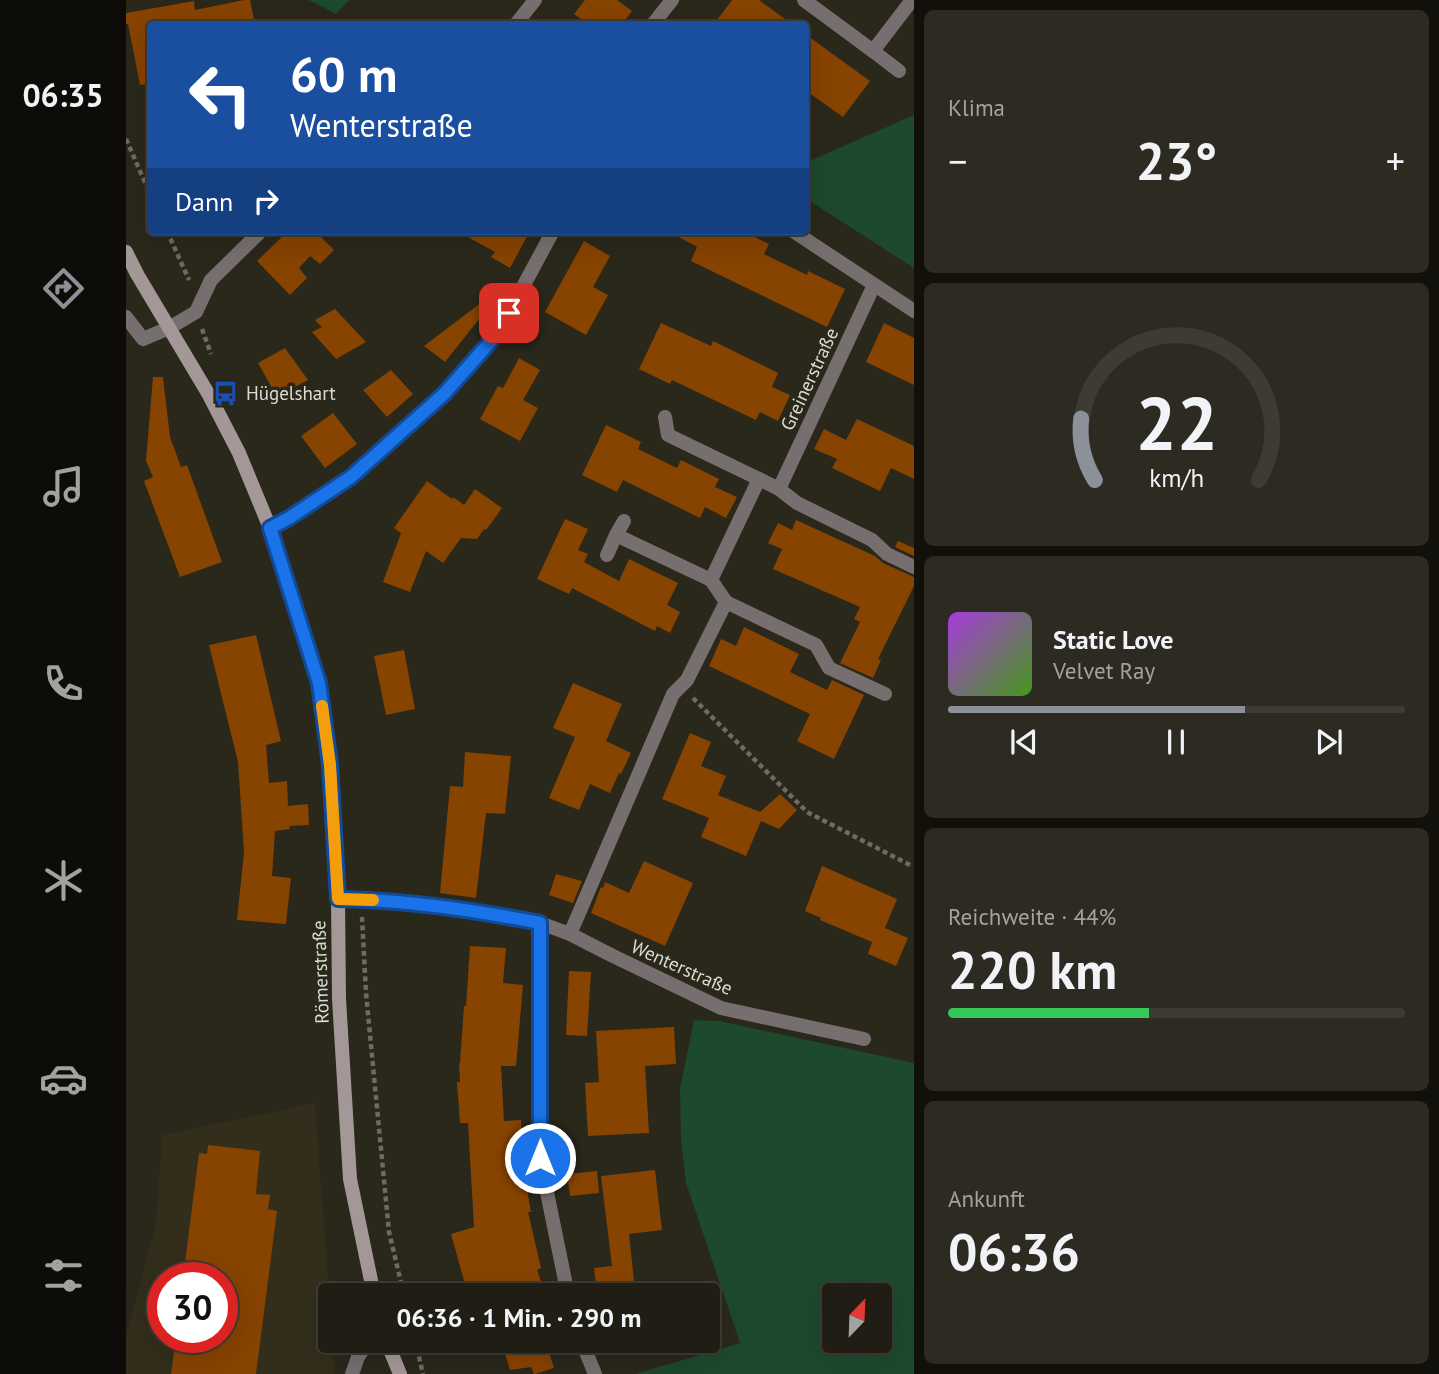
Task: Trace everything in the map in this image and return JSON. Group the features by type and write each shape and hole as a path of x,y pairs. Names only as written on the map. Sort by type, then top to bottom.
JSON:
{"main road":[{"name":"Römerstraße","path":"126,252 209,395 239,453 270,528 319,683 330,765 338,899 339,999 350,1179 371,1283"},
{"path":"391,1353 400,1374"}],"street":[{"path":"519,21 535,0"},
{"path":"655,21 672,0"},
{"path":"804,0 899,71"},
{"path":"873,51 912,0"},
{"path":"126,317 143,339 196,312 211,280 257,235"},
{"path":"270,528 351,477 444,394 498,333 551,235"},
{"path":"799,235 914,311"},
{"name":"Greinerstraße","path":"779,489 874,285"},
{"path":"665,417 668,435 779,489 797,503 872,540 887,554 914,567"},
{"path":"711,580 759,479"},
{"path":"607,555 624,521"},
{"path":"616,535 711,580 726,602 816,645 829,668 885,694"},
{"path":"570,934 677,690 687,680 726,602"},
{"name":"Wenterstraße","path":"338,899 423,905 540,923 570,934 721,1008 864,1039"},
{"path":"540,923 540,1158 566,1283"},
{"path":"352,1374 361,1353"},
{"path":"586,1353 595,1374"}],"path":[{"path":"126,139 147,187"},
{"path":"677,690 807,812 912,866"},
{"path":"418,1353 423,1374"}],"shaded area":[{"path":"315,1103 328,1283 318,1283 318,1353 333,1353 335,1374 126,1374 126,1335 156,1224 162,1135"}],"green space":[{"path":"309,0 349,0 336,14"},
{"path":"914,115 914,268 809,201 809,161"},
{"path":"694,1020 719,1021 914,1063 914,1374 635,1374 706,1353 720,1353 720,1349 740,1343 686,1183 681,1140 680,1089"}],"building":[{"path":"250,0 254,21 147,21 147,84 140,85 126,13 194,1 195,10"},
{"path":"585,0 617,0 632,11 624,21 584,21 574,14"},
{"path":"732,0 759,0 788,21 716,21"},
{"path":"809,37 870,81 843,117 809,93"},
{"path":"284,235 319,235 334,250 320,264 310,256 299,268 307,278 290,295 257,261"},
{"path":"464,235 528,235 510,268 491,257 495,252"},
{"path":"675,235 750,235 769,244 764,254 807,275 808,271 845,289 827,327 691,261 697,247"},
{"path":"584,241 610,256 593,287 608,295 586,335 545,312"},
{"path":"486,299 491,304 445,362 424,346"},
{"path":"335,309 366,342 336,359 312,332 322,327 315,320"},
{"path":"661,323 711,346 713,341 778,373 772,387 790,395 778,421 760,412 756,420 672,380 670,384 639,369"},
{"path":"884,323 914,338 914,385 866,362"},
{"path":"285,348 308,380 277,397 258,363"},
{"path":"519,358 540,370 523,400 538,408 520,441 480,419 498,386 503,388"},
{"path":"391,370 413,394 387,417 363,390"},
{"path":"153,377 163,377 170,437 181,467 187,465 222,562 180,577 144,481 153,477 146,461"},
{"path":"333,413 357,444 325,468 301,436"},
{"path":"857,419 914,446 914,479 891,468 880,491 832,468 837,459 814,449 824,429 846,440"},
{"path":"606,425 641,442 638,449 677,468 681,460 719,479 715,487 737,497 726,518 705,507 700,518 623,480 617,492 582,475"},
{"path":"427,481 464,505 475,489 502,508 477,539 461,538 443,563 426,551 410,592 383,582 401,533 394,528"},
{"path":"565,519 588,529 578,550 588,554 584,562 619,581 629,559 678,583 667,605 680,612 670,633 657,626 655,631 572,588 569,594 537,579"},
{"path":"796,520 914,577 914,586 878,659 881,660 873,678 840,663 860,622 854,619 860,607 773,569 782,549 768,543 778,523 792,530"},
{"path":"898,541 914,548 914,556 895,547"},
{"path":"744,627 799,654 790,672 827,690 832,680 864,695 834,759 797,741 810,714 709,666 721,639 736,646"},
{"path":"256,635 281,741 266,745 269,783 287,781 288,806 308,804 309,825 289,826 290,829 275,831 272,876 291,878 286,924 237,920 244,852 238,762 209,645"},
{"path":"404,650 415,709 386,715 374,656"},
{"path":"573,683 622,704 606,741 631,753 610,793 590,784 579,810 549,798 575,737 553,728"},
{"path":"690,733 711,742 701,766 726,776 718,795 760,812 780,794 797,810 779,829 761,821 746,856 701,837 709,818 662,799"},
{"path":"465,752 511,756 505,814 486,813 476,898 440,893 450,786 463,787"},
{"path":"644,861 693,883 665,946 591,913 605,882 629,893"},
{"path":"822,866 897,899 885,928 908,938 896,966 868,954 872,942 805,911"},
{"path":"556,874 582,881 573,903 549,895"},
{"path":"470,946 506,948 503,983 523,985 516,1066 501,1066 504,1121 521,1120 524,1172 531,1212 528,1212 541,1268 537,1270 542,1283 465,1283 451,1234 474,1227 468,1123 460,1123 457,1082 460,1082 459,1063"},
{"path":"569,971 591,972 587,1036 566,1035"},
{"path":"674,1027 676,1064 645,1066 649,1133 588,1136 585,1083 599,1082 596,1031"},
{"path":"208,1145 260,1151 256,1194 270,1195 268,1209 277,1211 256,1374 171,1374 174,1353 238,1353 238,1262 185,1262 199,1153 207,1154"},
{"path":"655,1170 662,1230 629,1234 634,1283 596,1283 594,1268 612,1266 601,1176"},
{"path":"597,1171 599,1193 570,1196 567,1174"},
{"path":"505,1353 549,1353 554,1368 535,1374 531,1367 510,1370"}],"slow traffic":[{"path":"322,706 330,765 338,899 373,900"}],"place":[{"name":"Hügelshart","path":"226,393"}],"route":[{"path":"509,313 498,333 444,394 351,477 270,528 319,683 330,765 338,899 385,901 486,913 540,923 540,1158"}]}
